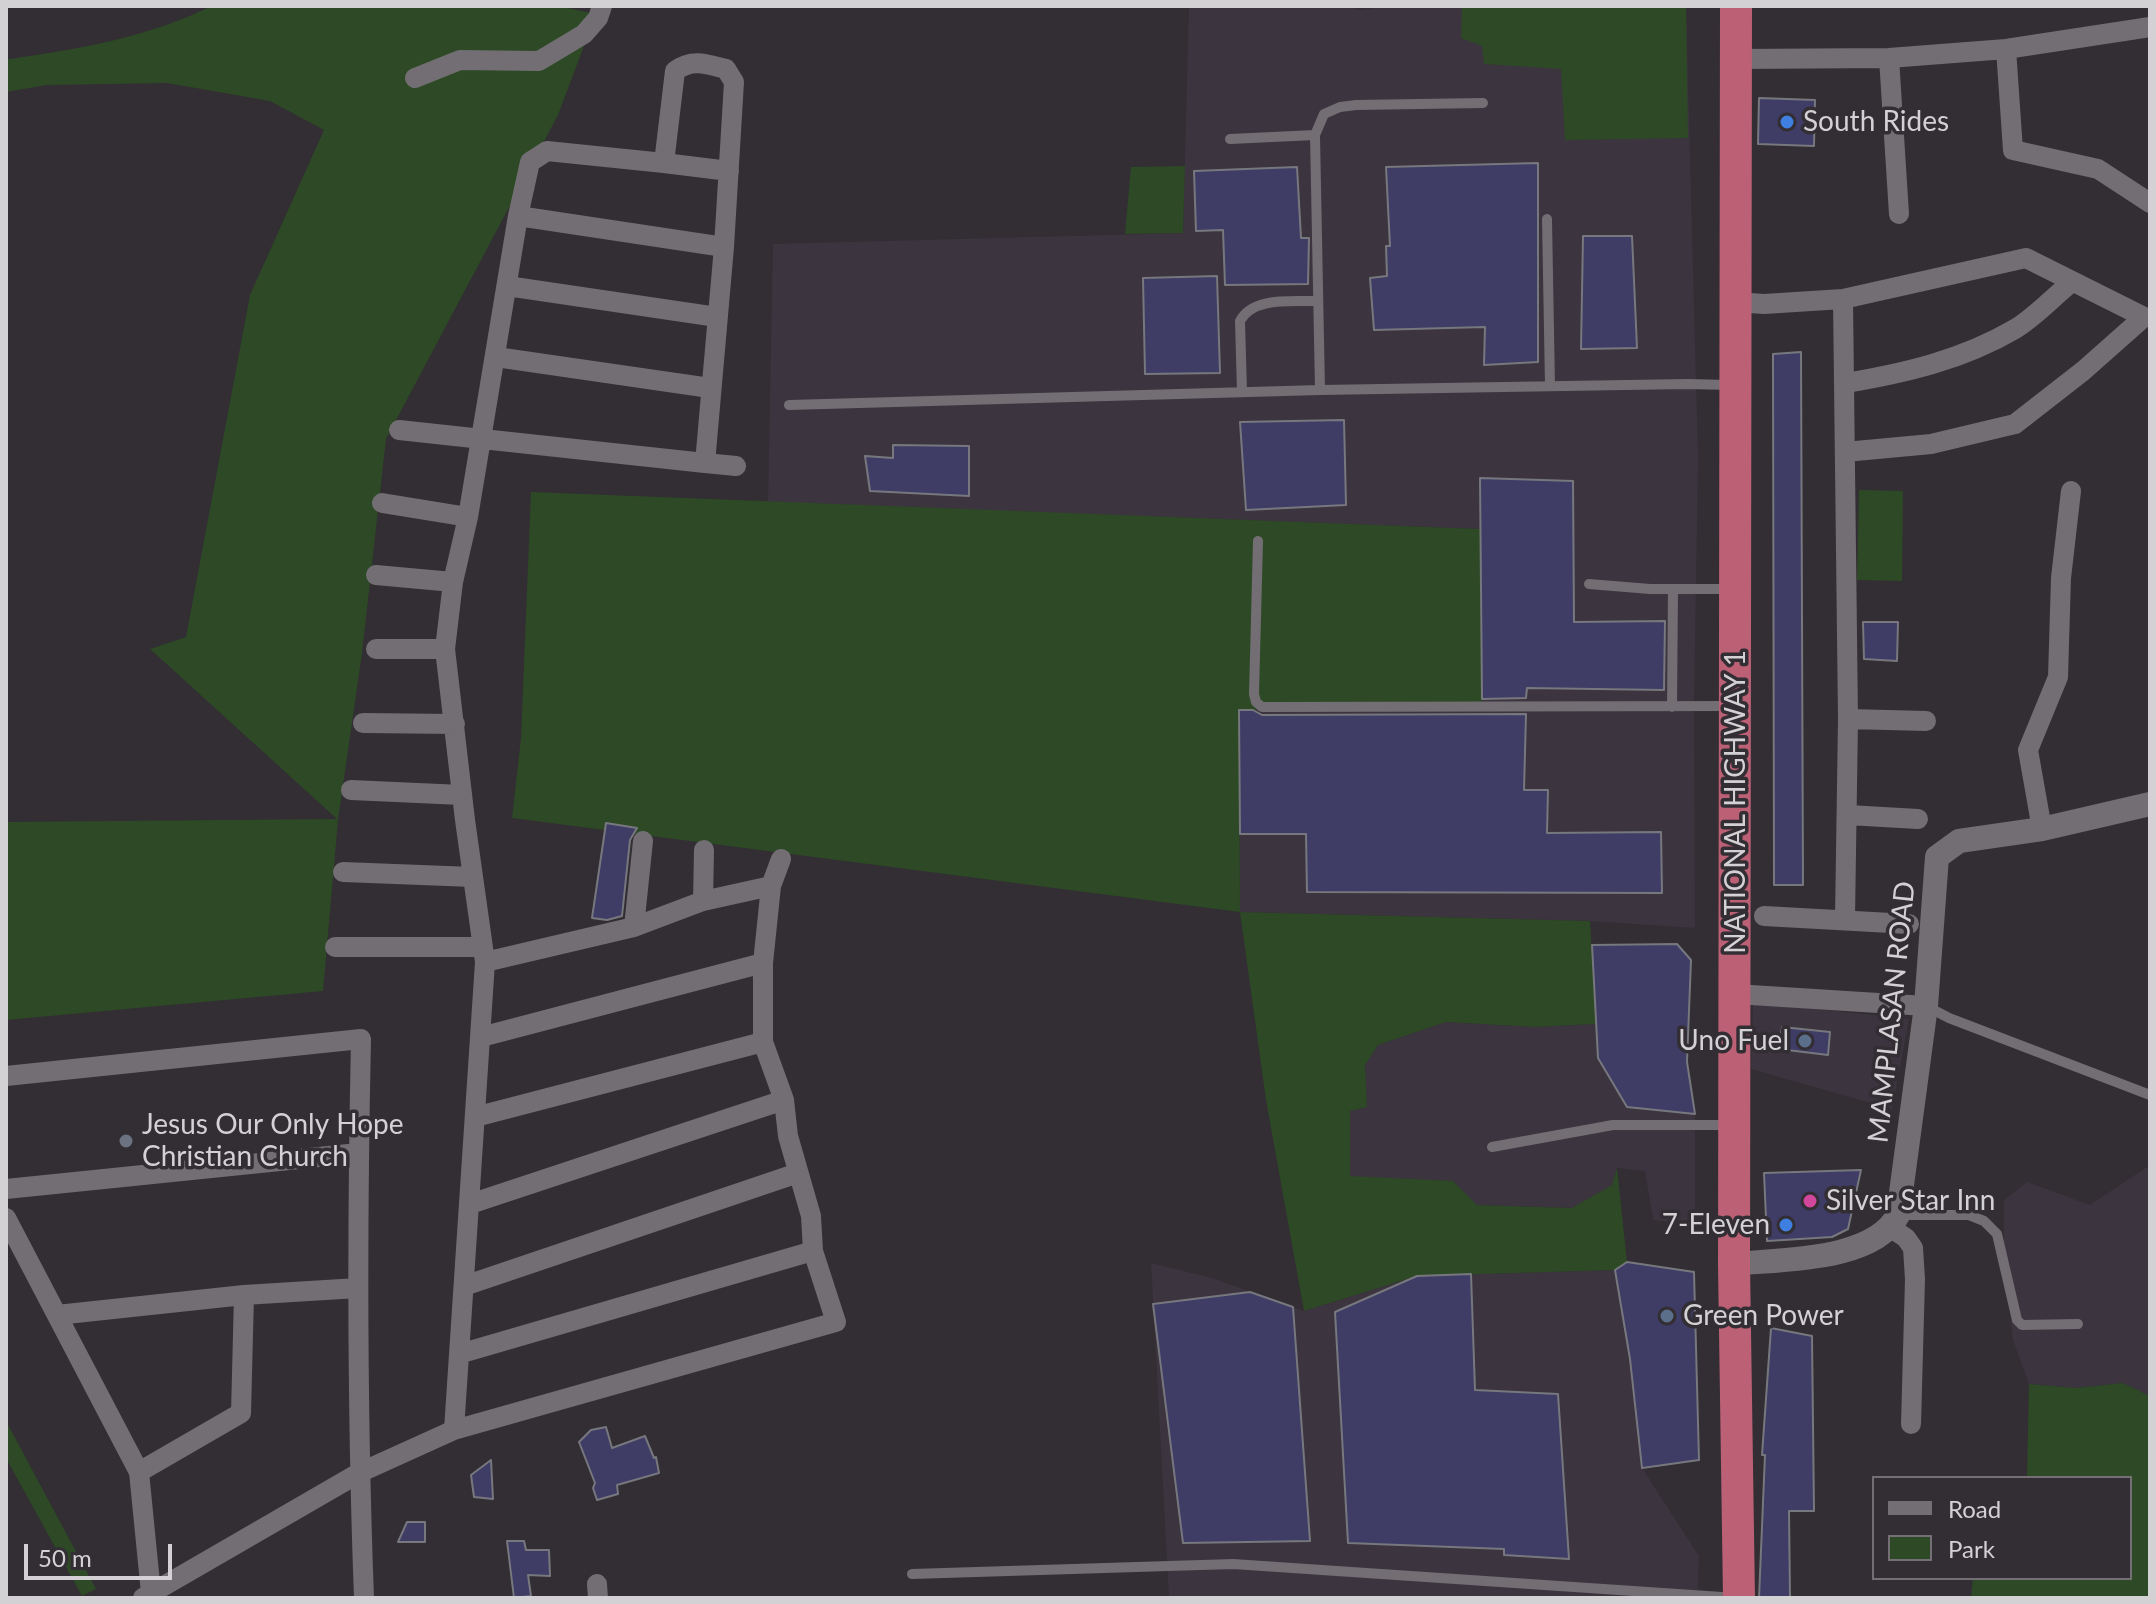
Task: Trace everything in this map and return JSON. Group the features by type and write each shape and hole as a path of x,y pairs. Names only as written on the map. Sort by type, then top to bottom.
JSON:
{"highway":[{"name":"NATIONAL HIGHWAY 1","path":"1736,6 1734,1264 1739,1598"}],"street":[{"path":"415,78 460,60 539,61 584,34 598,18 602,6"},
{"path":"1736,59 1889,58 2006,49 2150,27"},
{"path":"2006,49 2013,150 2098,169 2150,203"},
{"path":"1889,58 1899,214"},
{"path":"664,163 675,71 695,61 726,69 734,82 724,247 705,463"},
{"path":"454,1430 484,954 445,649 453,582 483,438 518,216 530,162 547,151 729,171"},
{"path":"518,216 724,247"},
{"path":"1736,302 1764,304 1843,299 2026,258 2144,317 2083,371 2015,424 1931,444 1845,452"},
{"path":"1846,383 1907,372 1966,354 2017,328 2072,282"},
{"path":"507,286 717,317"},
{"path":"1843,299 1848,719 1845,919"},
{"path":"496,357 710,388"},
{"path":"399,430 736,466"},
{"path":"2042,829 2028,750 2058,677 2061,578 2071,491"},
{"path":"382,503 468,517"},
{"path":"376,575 453,582"},
{"path":"376,649 445,649"},
{"path":"1848,719 1926,721"},
{"path":"363,723 455,724"},
{"path":"351,790 462,795"},
{"name":"MAMPLASAN ROAD","path":"1895,1222 1926,1006 1937,857 1959,841 2042,829 2150,804"},
{"path":"1848,815 1918,819"},
{"path":"634,927 643,841"},
{"path":"703,901 704,850"},
{"path":"6,1218 139,1472 149,1596 359,1473 454,1430 836,1322 813,1251 811,1216 788,1136 784,1100 763,1042 763,963 771,886 781,859"},
{"path":"343,872 473,877"},
{"path":"335,947 484,954 634,927 703,901 771,886"},
{"path":"1764,916 1909,924"},
{"path":"481,1037 763,963"},
{"path":"1735,994 1926,1006"},
{"path":"6,1076 361,1039 358,1288 359,1473 364,1598"},
{"path":"475,1117 763,1042"},
{"path":"470,1204 784,1100"},
{"path":"6,1189 358,1153"},
{"path":"464,1286 798,1173"},
{"path":"1734,1264 1824,1255 1853,1248 1895,1222 1913,1248 1911,1424"},
{"path":"459,1354 813,1251"},
{"path":"57,1315 244,1295 358,1288"},
{"path":"139,1472 241,1413 244,1295"}],"lane":[{"path":"1320,390 1315,135 1324,114 1340,107 1483,103"},
{"path":"1230,139 1315,135"},
{"path":"1547,219 1550,386"},
{"path":"1242,392 1240,321 1245,311 1256,305 1318,301"},
{"path":"789,405 1320,390 1735,385"},
{"path":"1258,541 1254,694 1256,702 1262,707 1736,705"},
{"path":"1589,584 1736,589"},
{"path":"1672,707 1673,589"},
{"path":"1926,1006 1949,1018 2150,1095"},
{"path":"1492,1147 1613,1125 1734,1125"},
{"path":"1895,1222 1969,1215 1984,1221 1997,1234 2017,1320 2022,1325 2078,1324"},
{"path":"912,1574 1233,1564 1739,1598"}],"shaded area":[{"path":"1189,6 1347,6 1360,10 1387,6 1686,6 1698,457 1694,706 1695,928 1590,921 1240,912 1239,710 1482,708 1480,529 768,502 773,244 1183,233"},
{"path":"1753,1002 1909,1019 1892,1109 1751,1069"},
{"path":"1446,1022 1535,1027 1596,1024 1598,1058 1627,1106 1695,1114 1695,1225 1653,1220 1645,1171 1617,1168 1613,1185 1572,1208 1476,1205 1453,1181 1350,1177 1350,1110 1367,1107 1365,1065 1378,1045"},
{"path":"2150,1165 2150,1396 2123,1383 2075,1388 2029,1384 2013,1340 2004,1258 2004,1200 2027,1182 2090,1205"},
{"path":"1151,1263 1212,1278 1304,1311 1417,1276 1615,1270 1630,1359 1642,1468 1699,1556 1697,1598 1169,1598"}],"green space":[{"path":"212,6 558,6 596,14 558,115 386,439 362,653 338,820 323,991 6,1020 6,822 337,819 150,649 186,637 250,295 324,130 270,101 167,83 47,85 6,92 6,58 88,46 138,34"},
{"path":"1462,6 1686,6 1688,138 1565,140 1561,69 1484,64 1482,46 1461,38"},
{"path":"1185,166 1183,233 1125,234 1131,167"},
{"path":"1859,490 1903,491 1902,581 1857,580"},
{"path":"531,492 1480,529 1482,707 1239,710 1240,912 512,818 521,738"},
{"path":"1240,912 1590,921 1596,1024 1535,1027 1446,1022 1378,1045 1365,1065 1367,1107 1350,1111 1350,1176 1453,1181 1477,1205 1572,1208 1612,1185 1617,1168 1627,1262 1615,1270 1417,1276 1304,1311 1266,1100"},
{"path":"2123,1383 2150,1396 2150,1598 1971,1598 1973,1580 2132,1580 2132,1476 2027,1476 2029,1384 2075,1388"},
{"path":"6,1421 96,1589 82,1596 6,1458"}],"building":[{"name":"South Rides","path":"1759,98 1815,100 1814,146 1758,144"},
{"path":"1538,163 1538,362 1484,365 1485,327 1374,330 1370,278 1387,276 1386,246 1390,246 1386,167"},
{"path":"1297,167 1301,238 1309,238 1308,284 1225,285 1223,230 1196,231 1194,171"},
{"path":"1583,236 1632,236 1637,348 1581,349"},
{"path":"1217,276 1220,373 1145,374 1143,278"},
{"path":"1801,352 1803,885 1774,885 1773,354"},
{"path":"1344,420 1346,505 1246,510 1240,422"},
{"path":"893,445 969,446 969,496 870,491 865,456 893,458"},
{"path":"1480,478 1573,481 1574,622 1665,621 1664,690 1527,688 1526,698 1482,699"},
{"path":"1863,622 1898,622 1897,661 1864,659"},
{"path":"1239,710 1253,710 1262,715 1526,714 1524,790 1548,790 1547,833 1661,832 1662,893 1307,892 1306,834 1240,834"},
{"path":"606,823 637,828 630,840 622,916 607,920 592,918"},
{"path":"1677,944 1691,960 1687,1062 1695,1114 1627,1107 1598,1058 1592,945"},
{"name":"Uno Fuel","path":"1782,1027 1830,1032 1828,1055 1779,1049"},
{"name":"Silver Star Inn","path":"1861,1170 1848,1229 1832,1237 1767,1241 1764,1173"},
{"path":"1627,1262 1694,1272 1699,1460 1642,1468 1630,1359 1615,1270"},
{"path":"1471,1274 1475,1390 1558,1394 1569,1559 1504,1555 1504,1549 1348,1543 1335,1312 1417,1276"},
{"path":"1250,1292 1293,1307 1310,1541 1183,1543 1153,1304"},
{"path":"1771,1328 1812,1336 1814,1511 1789,1511 1790,1598 1759,1598 1765,1455 1762,1455"},
{"path":"606,1427 612,1448 645,1436 656,1457 659,1473 617,1485 618,1494 597,1500 593,1488 595,1483 579,1442 591,1430"},
{"path":"491,1460 493,1499 474,1497 471,1475"},
{"path":"407,1522 425,1522 425,1542 398,1542"},
{"path":"507,1541 524,1541 526,1550 549,1550 550,1576 528,1575 531,1596 514,1598"}],"place":[{"name":"South Rides","path":"1787,122"},
{"name":"Uno Fuel","path":"1805,1041"},
{"name":"Jesus Our Only Hope Christian Church","path":"126,1141"},
{"name":"Silver Star Inn","path":"1810,1201"},
{"name":"7-Eleven","path":"1786,1225"},
{"name":"Green Power","path":"1667,1316"}]}
